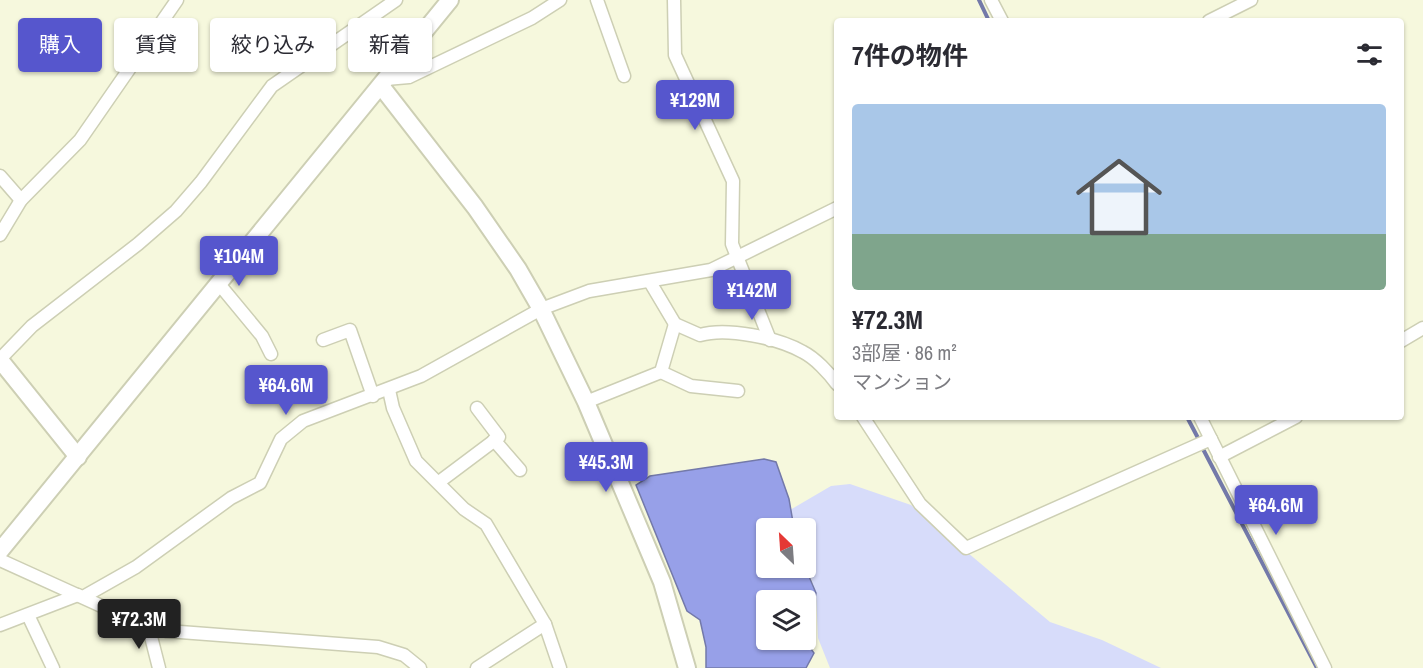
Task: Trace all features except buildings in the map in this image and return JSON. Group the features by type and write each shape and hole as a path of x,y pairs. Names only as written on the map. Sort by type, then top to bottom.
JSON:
{"street":[{"path":"0,235 21,200 80,140 177,0"},
{"path":"78,457 0,360 32,326 138,244 176,211 201,182 272,86 396,0"},
{"path":"0,551 450,0"},
{"path":"383,82 410,77 532,18 560,0"},
{"path":"597,0 624,76"},
{"path":"674,0 675,55 733,181 732,244 770,340"},
{"path":"991,0 1000,18"},
{"path":"1215,18 1251,0"},
{"path":"383,82 474,207 541,309 586,402 662,582 687,668"},
{"path":"0,176 21,200"},
{"path":"0,625 81,596 136,567 231,498 260,483 281,439 303,421 421,376 541,309 589,291 711,270 834,210"},
{"path":"650,282 675,324 700,335 716,330 770,340 804,352 834,381"},
{"path":"219,284 262,336 271,354"},
{"path":"661,372 675,324"},
{"path":"1404,338 1423,328"},
{"path":"323,340 350,330 373,396"},
{"path":"586,402 661,372 692,386 738,391"},
{"path":"389,390 393,408 416,461 464,509 486,524 545,624 560,668"},
{"path":"439,482 499,436 477,408"},
{"path":"865,420 920,504 966,548 1211,439"},
{"path":"1202,420 1325,668"},
{"path":"1220,457 1290,420"},
{"path":"494,440 520,470"},
{"path":"0,560 167,632 378,647 404,655 417,667"},
{"path":"28,615 53,668"},
{"path":"477,668 545,624"},
{"path":"148,625 159,668"}],"shaded area":[{"path":"850,484 911,505 1050,622 1102,640 1161,668 830,668 818,638 816,590 811,578 816,578 816,518 792,518 790,510 831,486"}],"water":[{"path":"764,459 776,462 789,499 792,518 756,518 756,578 810,578 815,590 756,590 756,650 812,650 814,653 806,668 706,668 706,647 700,620 687,611 636,485 650,476"}],"waterway":[{"path":"979,0 988,18"},
{"path":"1189,420 1198,438"},
{"path":"1203,449 1317,668"}]}
